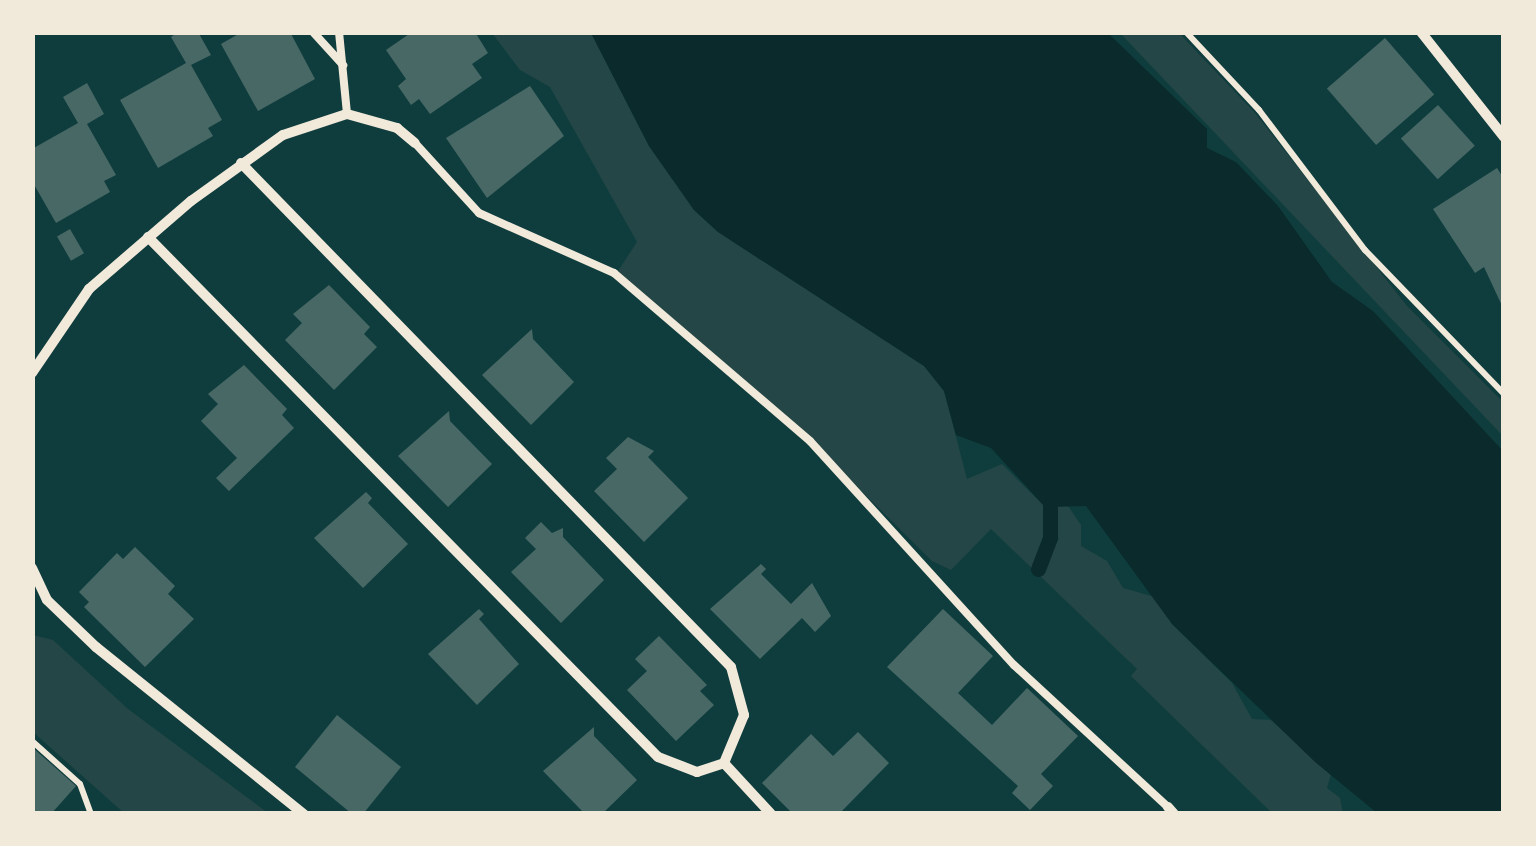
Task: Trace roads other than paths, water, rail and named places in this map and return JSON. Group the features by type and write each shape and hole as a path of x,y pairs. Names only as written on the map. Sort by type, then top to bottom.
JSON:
{"street":[{"path":"1422,32 1504,137"},
{"path":"32,372 89,290 241,163 310,122 347,114 386,123 416,143"},
{"path":"241,163 731,667 744,714 724,764"},
{"path":"148,237 658,757 697,772 724,764"},
{"path":"32,568 34,583 96,647 304,814"},
{"path":"724,764 771,814"}],"lane":[{"path":"313,32 343,65"},
{"path":"340,32 347,114"},
{"path":"416,143 479,213 614,273 810,441 1014,665 1171,810"}],"waterway":[{"path":"1038,569 1050,537 1050,491"}]}
